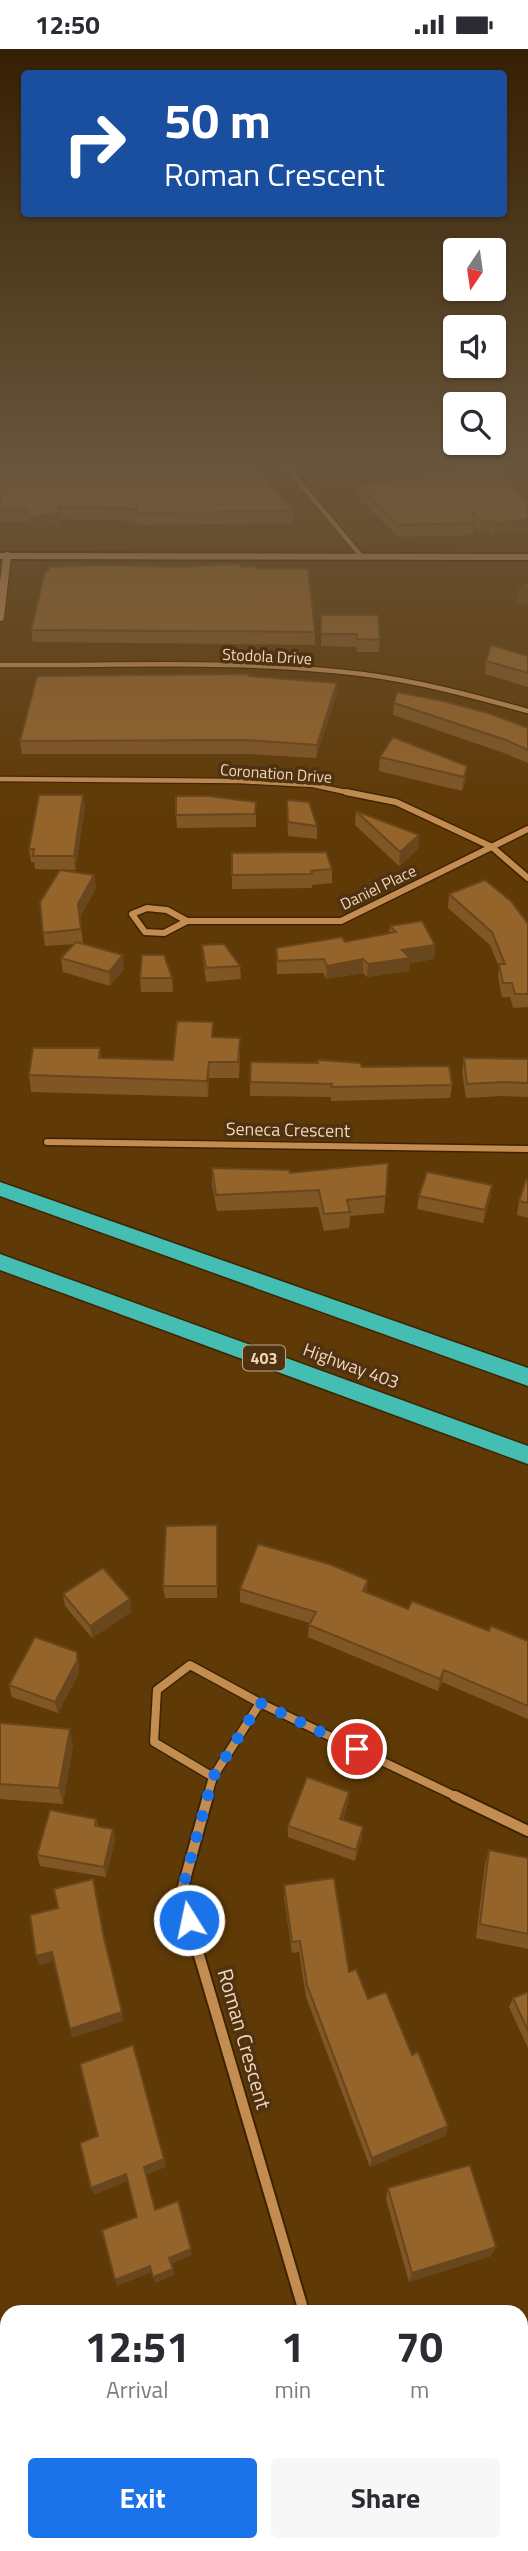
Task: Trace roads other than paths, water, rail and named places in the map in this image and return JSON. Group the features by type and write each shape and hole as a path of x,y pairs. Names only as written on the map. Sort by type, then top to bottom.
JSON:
{"highway":[{"path":"0,1189 528,1377"},
{"name":"Highway 403","path":"0,1262 528,1455"}],"street":[{"path":"0,617 2,581"},
{"name":"Stodola Drive","path":"0,665 261,666 362,674 466,693 528,711"},
{"name":"Coronation Drive","path":"0,779 240,781 313,785 396,802 492,847 528,878"},
{"name":"Daniel Place","path":"187,921 165,907 145,907 132,915 145,932 164,933 187,921 341,921 528,829"},
{"name":"Seneca Crescent","path":"47,1142 528,1149"},
{"path":"213,1777 154,1742 157,1690 190,1665 260,1703 528,1831"},
{"name":"Roman Crescent","path":"260,1703 213,1777 181,1894 302,2305"}]}
